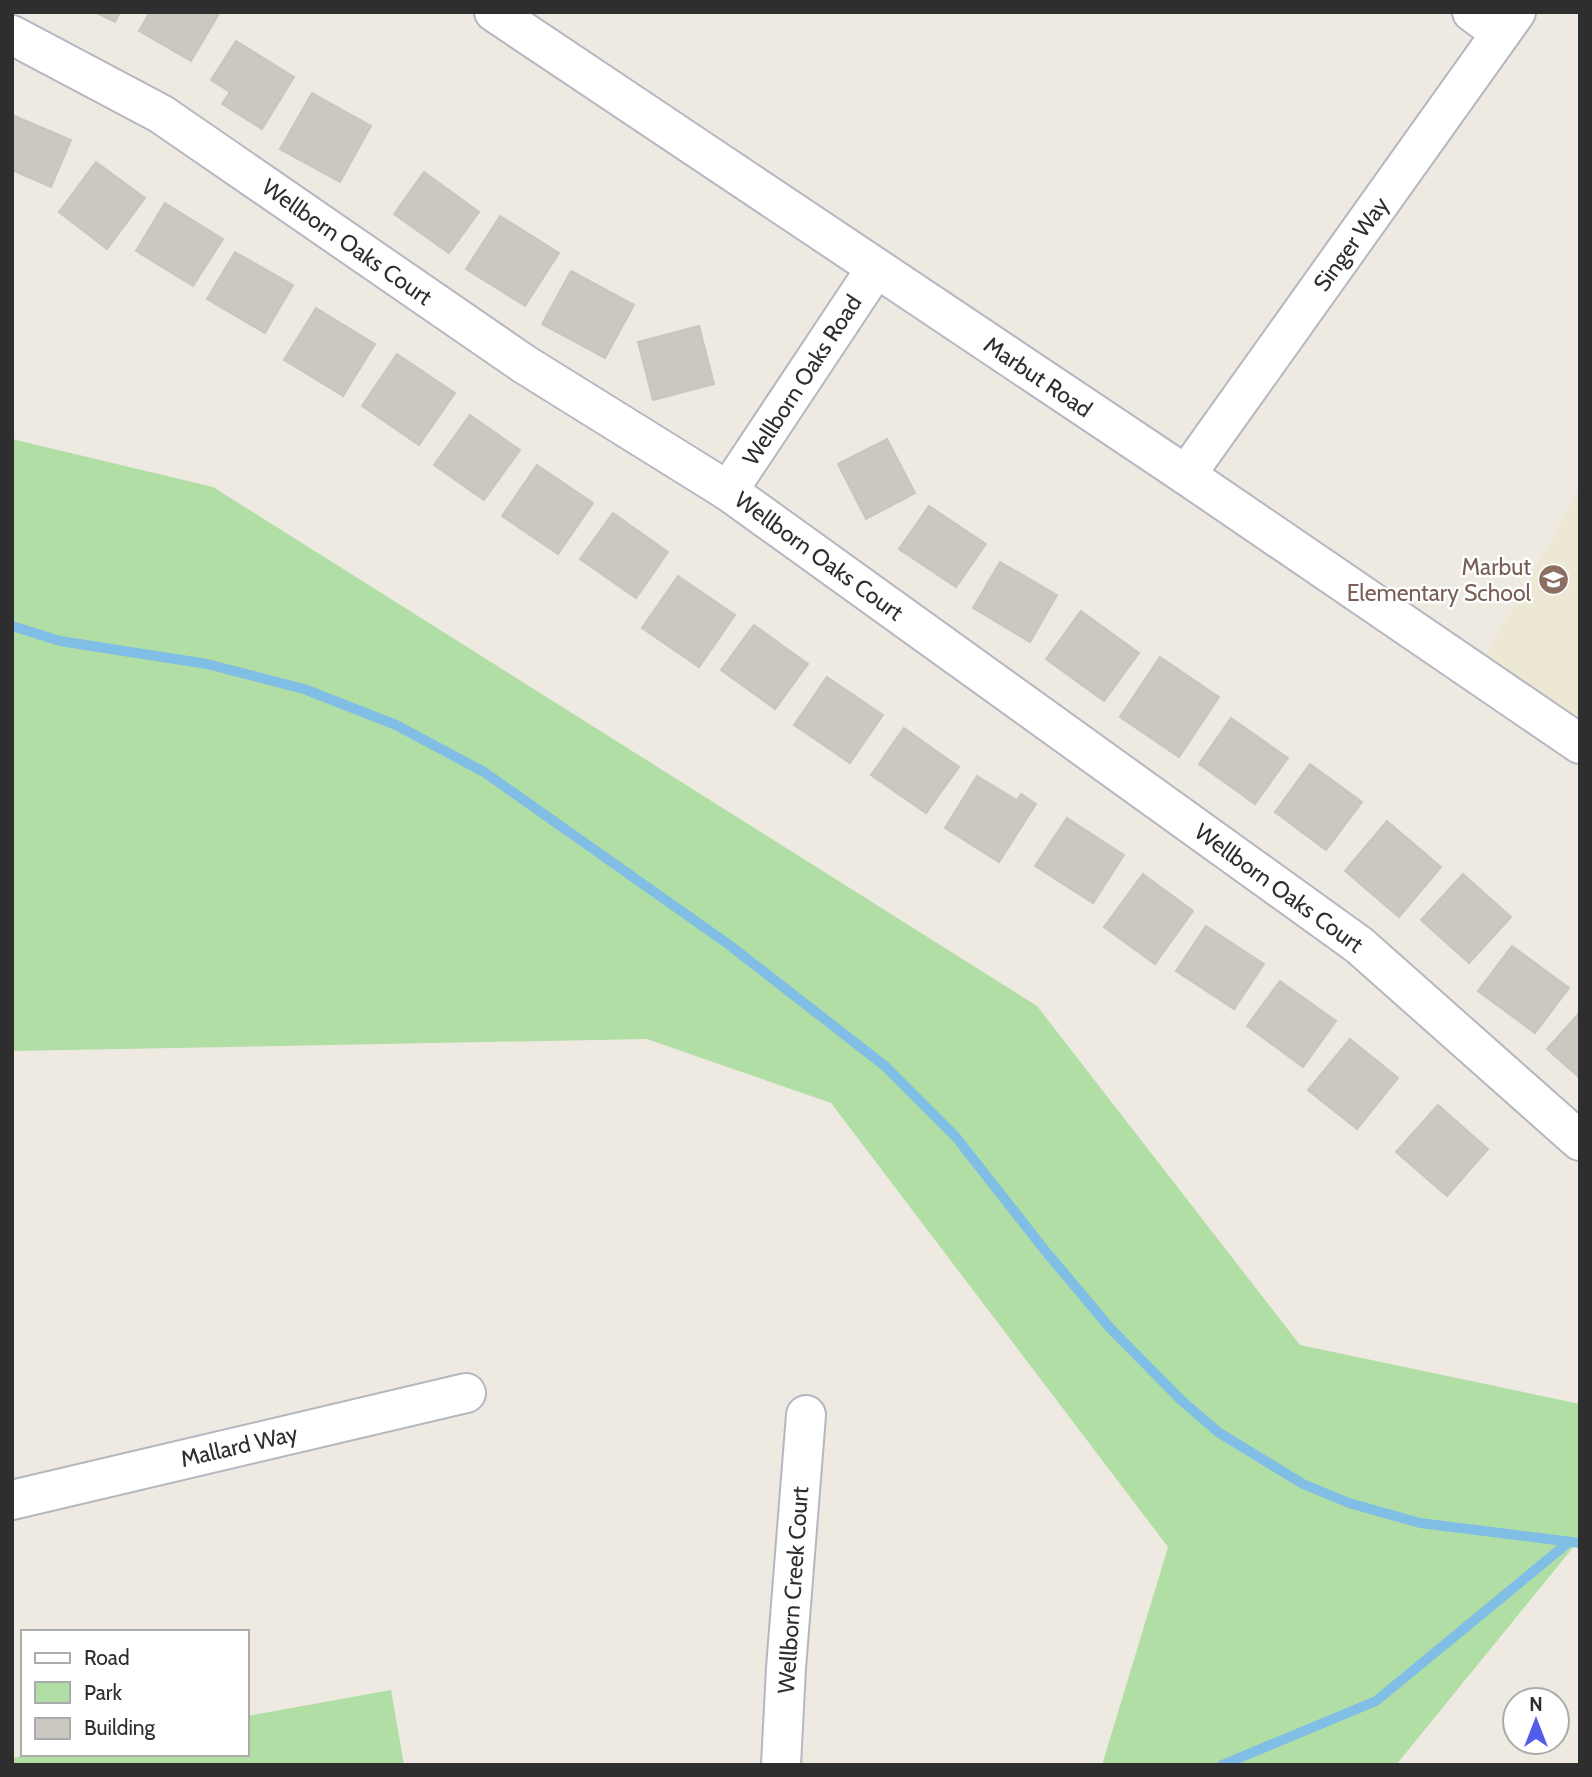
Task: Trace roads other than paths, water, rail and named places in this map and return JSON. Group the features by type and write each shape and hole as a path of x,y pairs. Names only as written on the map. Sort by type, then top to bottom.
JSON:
{"street":[{"name":"Marbut Road","path":"494,12 1186,475 1580,744"},
{"name":"Singer Way","path":"1186,475 1497,19"},
{"name":"Wellborn Oaks Court","path":"12,35 161,114 524,364 728,491 1359,945 1580,1141"},
{"name":"Wellborn Oaks Road","path":"728,491 876,268"},
{"name":"Mallard Way","path":"12,1500 466,1393"},
{"name":"Wellborn Creek Court","path":"781,1765 806,1415"}],"waterway":[{"path":"12,626 60,641 207,664 304,689 396,725 484,772 728,944 885,1066 955,1136 1111,1329 1181,1400 1218,1432 1303,1484 1349,1503 1420,1523 1580,1543"},
{"path":"1222,1765 1376,1701 1569,1542"}],"place":[{"name":"Marbut Elementary School","path":"1554,580"}]}
